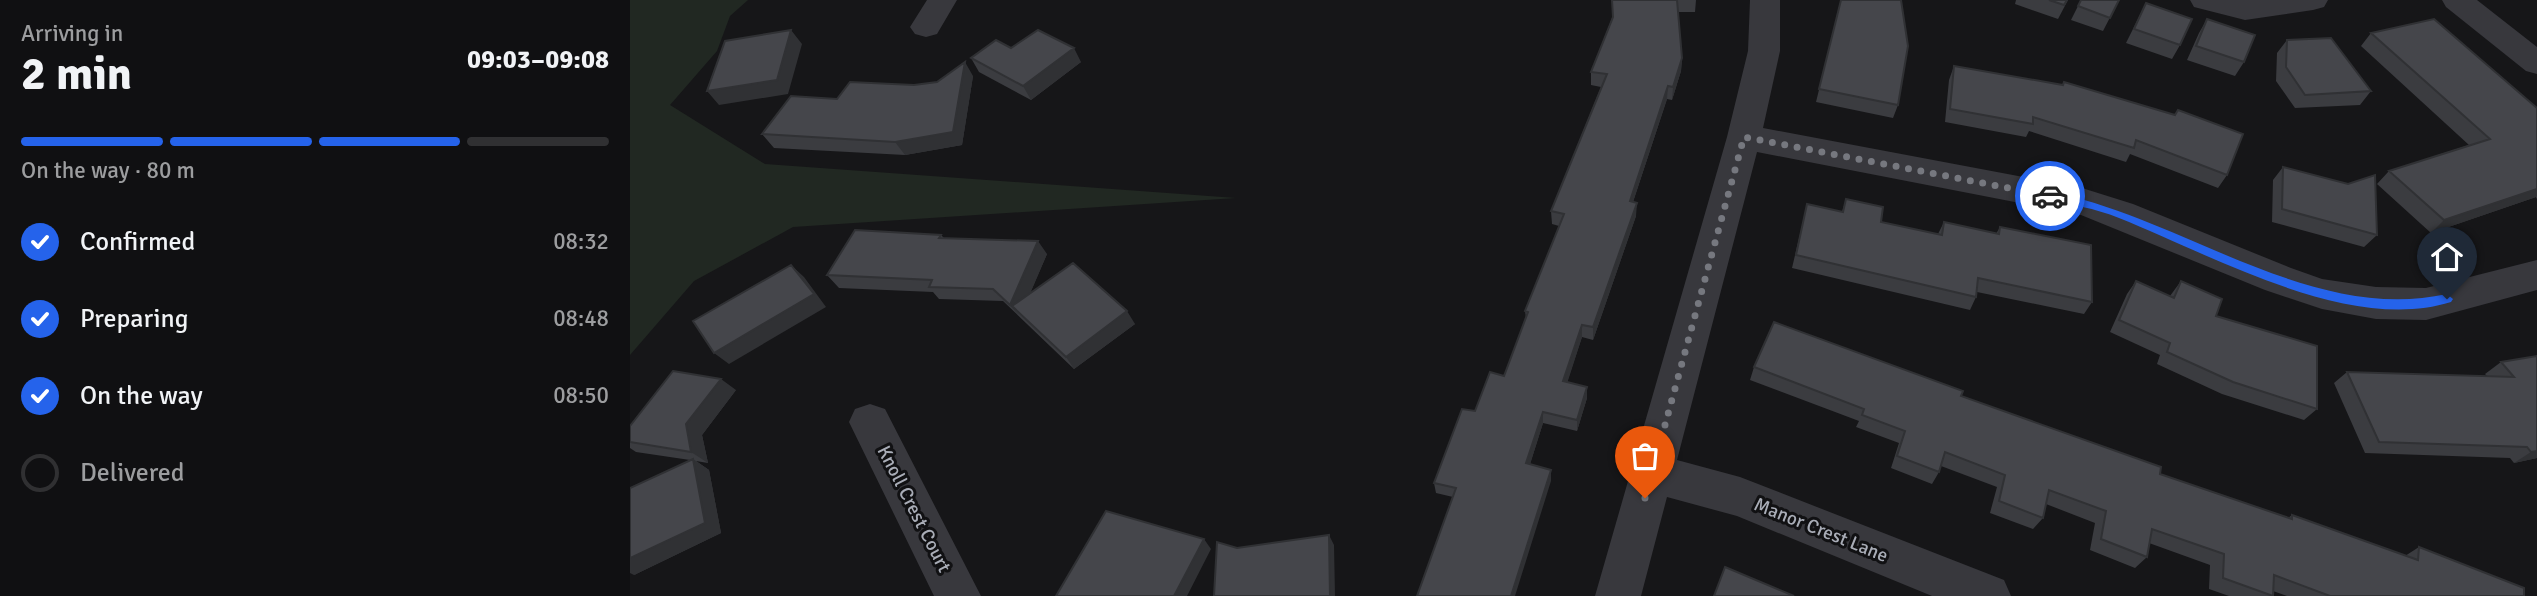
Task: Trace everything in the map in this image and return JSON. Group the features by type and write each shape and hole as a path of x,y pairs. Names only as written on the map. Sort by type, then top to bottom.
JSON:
{"street":[{"path":"926,27 942,0"},
{"path":"1618,596 1744,137 1764,51 1765,0"},
{"path":"2205,0 2245,9 2313,0"},
{"path":"2457,0 2537,63"},
{"path":"1744,137 2082,202 2120,214 2278,279 2322,294 2375,303 2426,304 2537,275"},
{"name":"Knoll Crest Court","path":"870,422 958,596"},
{"name":"Manor Crest Lane","path":"1652,473 1740,497 1987,596"}],"shaded area":[{"path":"630,0 748,0 730,16 717,51 670,105 765,164 1236,198 793,227 694,281 630,355"}],"building":[{"path":"1612,0 1677,0 1682,58 1673,87 1668,86 1630,201 1637,203 1593,327 1582,325 1563,381 1587,387 1577,420 1543,412 1526,463 1551,470 1511,596 1417,596 1456,488 1434,483 1462,409 1475,411 1490,372 1504,376 1528,312 1525,311 1564,214 1551,211 1607,74 1591,72 1613,17"},
{"path":"1841,0 1901,0 1908,46 1898,105 1819,89"},
{"path":"2049,0 2067,0 2064,5"},
{"path":"2081,0 2119,0 2110,18 2078,6"},
{"path":"2146,3 2192,19 2180,45 2134,29"},
{"path":"2207,19 2255,35 2244,62 2196,46"},
{"path":"2434,19 2537,108 2537,189 2444,220 2389,171 2490,139 2371,33"},
{"path":"791,30 777,80 707,91 725,41"},
{"path":"1038,30 1074,48 1023,86 971,58 996,40 1011,48"},
{"path":"2331,38 2371,91 2305,95 2286,67 2287,40"},
{"path":"965,62 953,132 895,142 762,134 791,96 837,99 850,82 914,85 937,82"},
{"path":"1954,66 2063,85 2064,82 2175,115 2178,110 2243,134 2227,175 2136,140 2134,148 2033,117 2033,124 1950,109"},
{"path":"2283,167 2348,184 2375,175 2377,235 2282,209"},
{"path":"1846,199 1883,207 1881,222 1942,235 1944,222 1999,234 2000,227 2091,245 2092,302 1978,278 1976,297 1796,255 1807,204 1843,212"},
{"path":"855,230 941,235 939,238 1038,241 1010,305 993,289 929,287 932,280 827,275"},
{"path":"1073,263 1127,311 1066,357 1012,306"},
{"path":"791,265 814,294 714,353 693,321"},
{"path":"2136,281 2174,298 2181,281 2222,299 2216,316 2317,346 2317,409 2233,382 2167,352 2170,343 2119,320"},
{"path":"1774,322 1963,391 1961,396 2161,467 2160,474 2292,519 2292,515 2418,560 2419,547 2524,588 2524,596 2330,596 2274,575 2273,596 2223,578 2224,554 2152,529 2147,557 2101,539 2106,511 2049,490 2043,518 1999,501 2005,475 1945,452 1939,472 1897,456 1905,431 1862,415 1864,409 1754,367"},
{"path":"2537,356 2537,451 2531,452 2527,447 2379,442 2347,372 2514,377 2501,362"},
{"path":"673,371 721,379 686,424 691,452 630,442 630,426"},
{"path":"693,459 705,523 630,558 630,488"},
{"path":"1106,511 1204,539 1174,596 1056,596"},
{"path":"1329,535 1330,596 1214,596 1217,542 1237,548"},
{"path":"1725,567 1794,596 1714,596"}],"way so far":[{"path":"1645,498 1744,137 2050,196"}],"route":[{"path":"2050,196 2082,202 2120,214 2278,279 2322,294 2375,303 2426,304 2447,299"}]}
